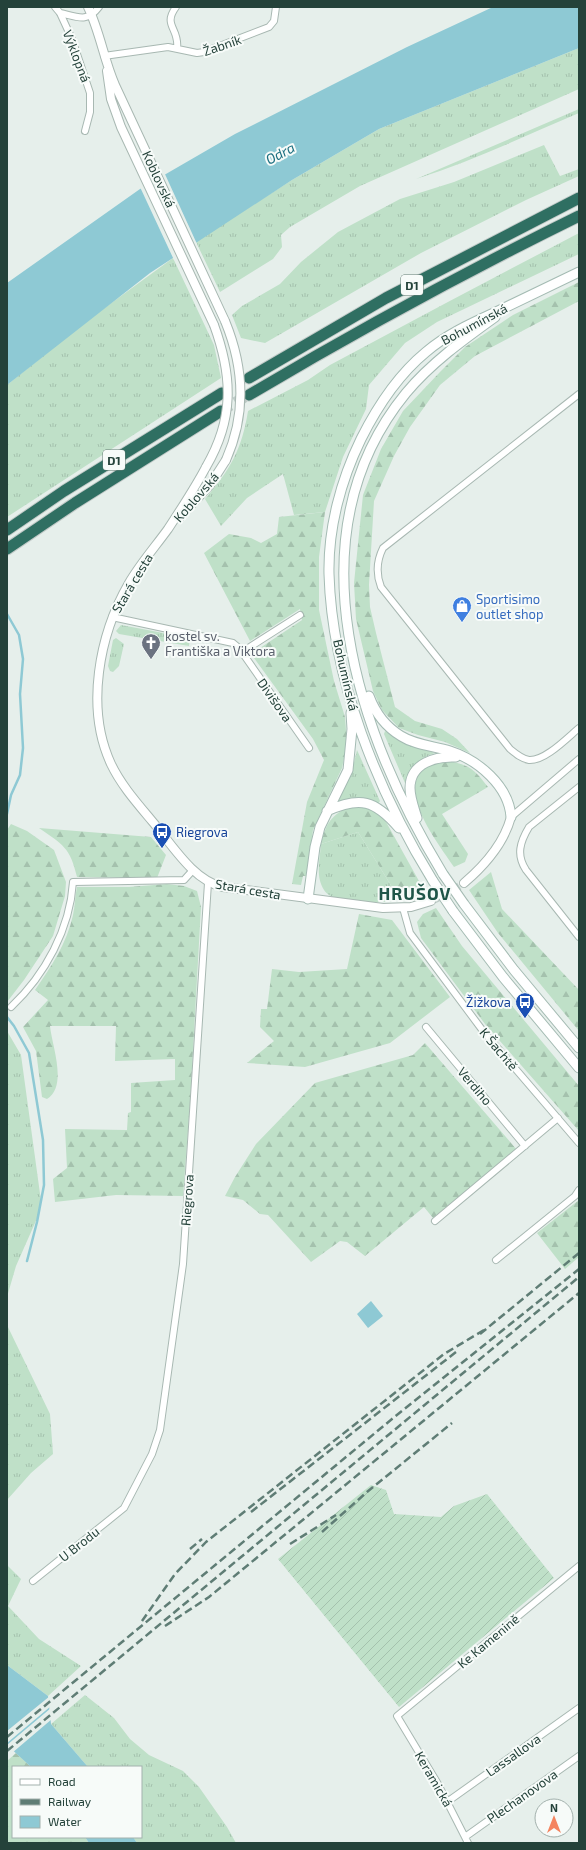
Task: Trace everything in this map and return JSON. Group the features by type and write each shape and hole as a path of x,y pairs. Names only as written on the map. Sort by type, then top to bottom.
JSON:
{"highway":[{"name":"D1","path":"249,378 386,298 579,198"},
{"name":"D1","path":"249,395 425,295 579,216"},
{"name":"D1","path":"7,530 64,491 222,393"},
{"name":"D1","path":"7,549 75,503 221,411"}],"main road":[{"name":"Bohumínská","path":"579,272 459,330 436,344 415,361 388,393 374,415 357,448 344,482 336,513 329,573 337,640 349,693 375,770 413,848 432,881 495,967 579,1068"},
{"name":"Bohumínská","path":"523,299 474,332 440,358 420,377 392,412 369,453 351,504 343,557 344,606 355,664 370,715 385,758 399,791 425,842 443,874 464,904 514,970 579,1048"},
{"path":"355,664 371,702 388,726 410,740 451,752 480,767 498,786 509,803 511,817"},
{"path":"308,899 315,847 320,827 344,781 349,763 352,729 349,693"},
{"path":"425,842 411,795 410,786 412,778 422,765 437,757 467,759"},
{"path":"327,811 350,802 366,803 378,809 392,821 413,848"}],"street":[{"path":"55,7 60,13"},
{"name":"Koblovská","path":"88,7 106,64 110,99 127,140 214,325 226,368 228,402 222,435 206,467 168,528"},
{"path":"92,16 99,7"},
{"path":"176,7 170,17 170,23 178,40 177,49"},
{"name":"Žabník","path":"104,56 168,47 197,53 204,52 269,28 274,21 276,7"},
{"name":"Výklopná","path":"60,13 84,18 92,16"},
{"name":"Výklopná","path":"60,13 72,39 90,92 90,112 85,131"},
{"name":"Koblovská","path":"106,64 225,321 236,352 241,375 242,395 238,427 226,460 217,475 202,494 168,528"},
{"path":"579,394 384,548 379,556 377,577 380,587 510,750 528,760 537,759 546,754 579,728"},
{"name":"Stará cesta","path":"168,528 133,577 112,616 102,658 99,686 100,719 105,747 112,764 124,785 194,870 208,883 223,887 372,907 403,908 431,900"},
{"path":"242,652 300,615"},
{"name":"Divišova","path":"112,616 232,643 242,652 309,748"},
{"path":"464,883 487,860 506,831 511,817 579,759"},
{"path":"579,787 529,827 524,835 519,850 521,860 526,870 579,937"},
{"path":"11,1007 21,998 44,966 57,943 70,910 73,882 184,880 194,870"},
{"name":"Riegrova","path":"124,1508 152,1454 160,1430 183,1264 208,883"},
{"name":"K Šachtě","path":"403,908 408,929 483,1031 579,1142"},
{"name":"Verdiho","path":"426,1027 525,1146"},
{"path":"435,1221 558,1118"},
{"path":"496,1260 575,1196 579,1190"},
{"name":"U Brodu","path":"33,1580 124,1508"},
{"name":"Ke Kamenině","path":"397,1716 579,1566"},
{"name":"Lassallova","path":"447,1802 579,1708"},
{"name":"Keramická","path":"397,1716 447,1802 466,1840"},
{"name":"Plechanovova","path":"466,1840 579,1756"}],"green space":[{"path":"579,48 579,89 360,186 290,227 281,235 282,247 273,259 220,292 196,242 209,233 292,180 379,129"},
{"path":"579,109 579,113 478,156 416,179"},
{"path":"544,145 560,176 579,169 579,176 526,200 421,253 265,343 241,338 232,315 242,306 280,284 301,262 338,232 400,199 454,182"},
{"path":"579,233 579,254 437,322 405,343 369,385 366,409 343,457 325,512 294,515 283,474 247,498 221,526 205,499 234,458 242,437 248,411 308,380 330,365"},
{"path":"173,258 214,345 221,378 7,517 7,385 84,323"},
{"path":"579,282 579,301 475,356 440,385 410,427 394,456 374,501 369,585 370,607 395,707 415,721 442,729 457,739 470,753 445,742 399,728 382,710 373,691 356,619 354,583 363,495 381,449 403,411 465,347 513,315"},
{"path":"325,512 319,557 319,610 334,681 345,717 347,743 342,768 313,830 306,876 303,876 301,885 292,884 307,802 324,760 313,739 251,654 302,620 300,609 250,641 204,553 229,534 251,538 261,543 277,534 279,517"},
{"path":"121,625 190,638 189,646 119,634 116,631"},
{"path":"116,638 124,644 119,666 113,672 110,671 108,666 113,640"},
{"path":"385,731 404,743 435,753 424,758 412,768 405,783 384,734"},
{"path":"357,750 380,801 378,804 367,800 356,799 334,805 352,771"},
{"path":"447,761 461,764 471,769 488,787 442,814 468,854 465,862 454,867 424,821 415,794 416,782 421,772 437,763"},
{"path":"351,806 361,806 374,811 385,820 424,890 417,897 397,895 358,832 321,844 330,820 344,809"},
{"path":"11,824 27,831 54,850 66,882 65,896 53,936 24,980 7,1002 7,830"},
{"path":"39,828 151,837 166,855 157,878 77,877 68,853 60,843"},
{"path":"358,832 397,895 417,897 396,901 353,902 341,900 331,896 324,890 321,885 319,873 321,844"},
{"path":"491,872 502,909 579,990 579,1031 498,933 469,890"},
{"path":"167,884 184,886 197,891 201,907 190,1104 183,1196 116,1195 55,1202 53,1179 67,1168 65,1129 127,1130 128,1113 131,1112 131,1083 175,1080 175,1059 115,1061 116,1026 50,1026 57,1065 57,1085 53,1093 47,1099 42,1097 36,1051 23,1027 48,1000 35,990 63,945 73,915 77,887 129,887"},
{"path":"436,908 462,946 579,1086 579,1131 485,1024 421,938 417,922 423,914"},
{"path":"359,914 392,920 450,997 390,1043 305,1067 247,1063 274,1041 260,1027 261,1009 267,1009 272,969 299,972 347,969"},
{"path":"7,1031 21,1055 41,1201 39,1214 16,1266 7,1297"},
{"path":"425,1043 517,1150 433,1218 424,1207 365,1256 347,1242 340,1241 311,1262 268,1215 260,1214 243,1200 225,1196 256,1144 315,1083 413,1055"},
{"path":"579,1200 579,1257 565,1269 537,1233"},
{"path":"7,1325 50,1414 53,1454 31,1473 7,1500"},
{"path":"371,1485 386,1490 394,1514 441,1517 454,1506 487,1494 554,1578 399,1707 278,1559"},
{"path":"7,1565 21,1579 8,1606 39,1639 81,1666 48,1696 7,1665"},
{"path":"85,1695 114,1718 130,1739 149,1755 183,1771 199,1787 227,1827 236,1843 137,1843 134,1838 142,1838 142,1766 87,1766 51,1724"},
{"path":"16,1753 30,1766 12,1766 12,1838 86,1838 89,1843 7,1843 7,1761"}],"water":[{"name":"Odra","path":"493,7 579,7 579,48 379,129 292,180 150,273 7,385 7,283 140,189 235,134 407,47"},
{"path":"371,1301 383,1316 368,1328 357,1314"},
{"path":"7,1665 48,1696 51,1724 87,1766 30,1766 7,1745"},
{"path":"86,1838 134,1838 137,1843 89,1843"}],"pier":[{"path":"164,172 197,244 174,260 140,187"},
{"path":"50,1696 51,1706 7,1743 7,1731"},
{"path":"51,1708 52,1719 12,1753 7,1748 7,1745"}],"waterway":[{"path":"7,614 19,635 23,659 20,694 23,748 20,775 11,795 7,814"},
{"path":"7,1017 14,1026 29,1053 43,1140 44,1185 37,1222 27,1261"}],"tunnel":[{"path":"221,411 248,395"},
{"path":"431,901 464,883"}],"railway":[{"path":"480,1334 579,1253"},
{"path":"7,1737 392,1419 579,1269"},
{"path":"7,1751 579,1277"},
{"path":"165,1626 209,1597 579,1293"},
{"path":"142,1621 175,1574 206,1542 444,1354 484,1330"},
{"path":"251,1512 456,1352"},
{"path":"322,1532 367,1492 452,1423"},
{"path":"290,1544 336,1515"},
{"path":"190,1549 202,1539"}],"place":[{"name":"Sportisimo outlet shop","path":"462,623"},
{"name":"kostel sv. Františka a Viktora","path":"151,660"},
{"name":"Riegrova","path":"162,849"},
{"name":"Žižkova","path":"525,1019"}],"district":[{"name":"HRUŠOV","path":"415,893"}]}
